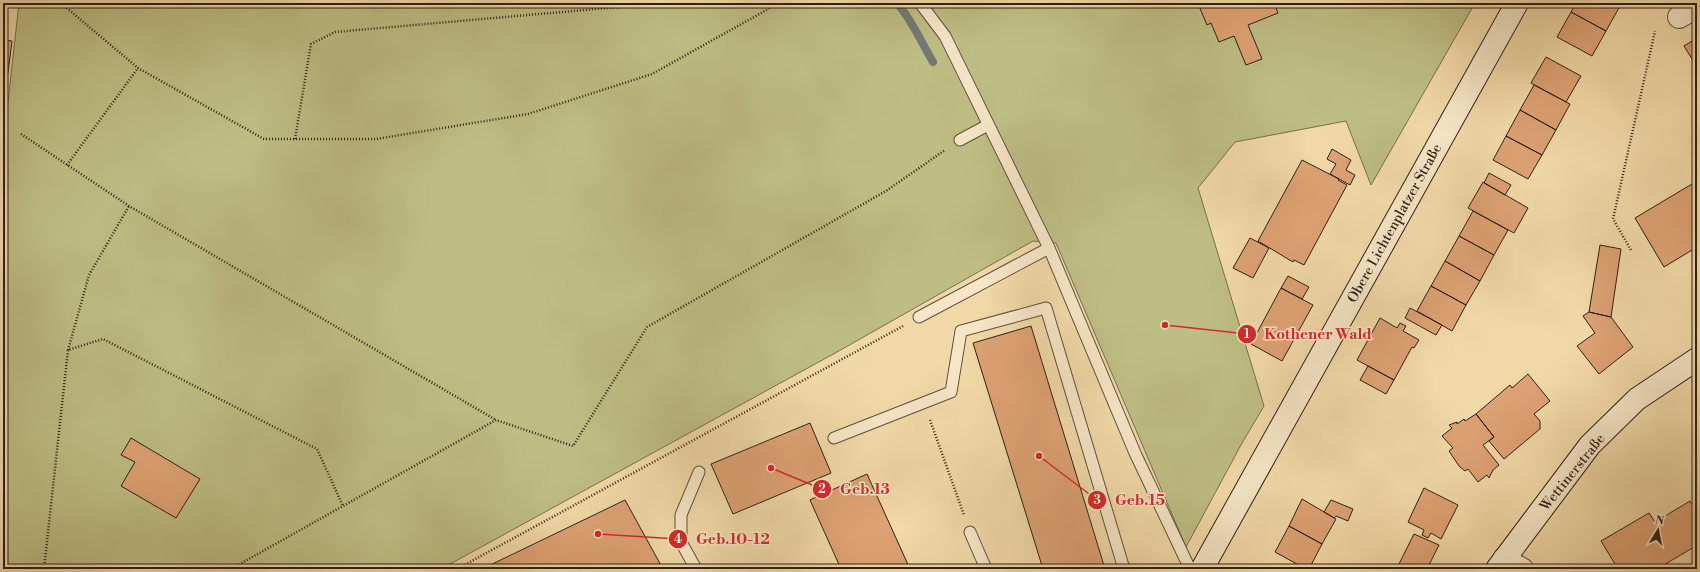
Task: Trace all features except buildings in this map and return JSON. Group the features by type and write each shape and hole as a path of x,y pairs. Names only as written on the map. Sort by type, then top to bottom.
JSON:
{"main road":[{"name":"Obere Lichtenplatzer Straße","path":"1202,569 1517,3"},
{"name":"Wettinerstraße","path":"1508,566 1590,445 1637,399 1697,358"}],"lane":[{"path":"920,3 945,36 1049,248 1136,453 1190,569"},
{"path":"960,140 988,125"},
{"path":"919,317 1049,248"},
{"path":"834,438 951,392 961,331 1046,308 1124,569"},
{"path":"696,569 681,542 681,515 699,472"},
{"path":"970,532 986,569"}],"path":[{"path":"295,139 311,44 336,32 664,3"},
{"path":"62,4 138,68 264,139 376,139 528,114 652,74 779,3"},
{"path":"1631,250 1613,218 1655,31"},
{"path":"67,165 138,68"},
{"path":"21,134 129,206 496,420 573,446 647,327 886,191 960,140"},
{"path":"44,569 68,350 90,275 129,206"},
{"path":"457,569 919,317"},
{"path":"68,350 103,339 318,449 343,506"},
{"path":"924,403 970,532"},
{"path":"231,569 496,420"}],"green space":[{"path":"19,3 1475,3 1371,185 1346,121 1235,142 1198,188 1264,406 1242,443 1186,547 1056,243 1033,241 837,352 441,569 3,569 3,147"}],"waterway":[{"path":"897,3 912,24 933,62"}],"place":[{"name":"Kothener Wald","path":"1165,325"},
{"name":"Geb.15","path":"1039,456"},
{"name":"Geb.13","path":"771,468"},
{"name":"Geb.10-12","path":"598,534"}]}
